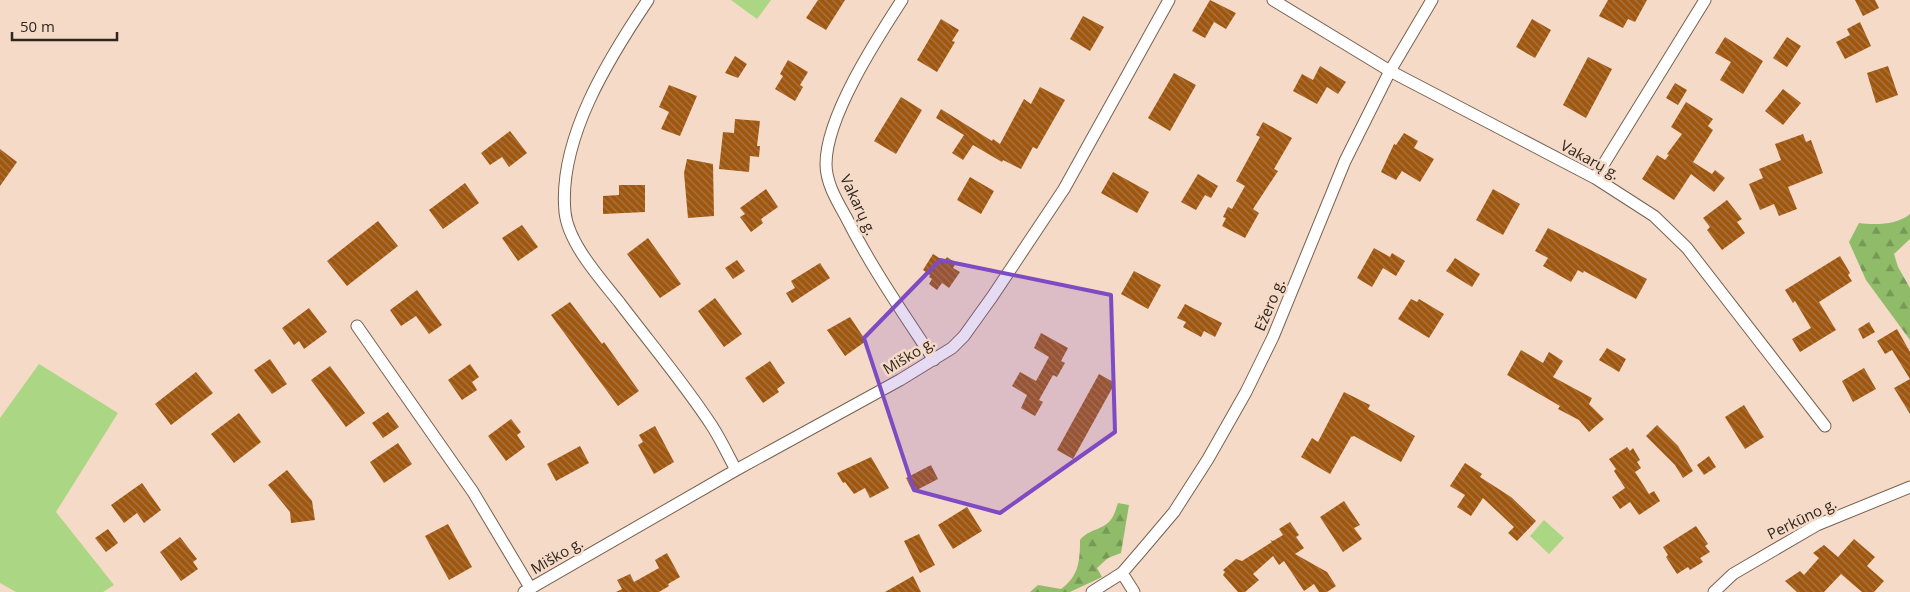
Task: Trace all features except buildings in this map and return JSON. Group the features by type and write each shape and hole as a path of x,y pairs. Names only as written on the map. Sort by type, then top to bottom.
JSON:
{"street":[{"path":"648,0 622,39 597,85 577,135 567,169 565,212 570,231 591,266 713,427 736,470"},
{"name":"Vakarų g.","path":"902,0 866,61 837,117 828,147 826,166 832,190 866,257 934,360"},
{"name":"Miško g.","path":"528,590 952,348 964,336 1054,204 1169,0"},
{"name":"Vakarų g.","path":"1273,0 1390,71 1595,178 1654,216 1687,248 1825,426"},
{"name":"Ežero g.","path":"1092,592 1122,573 1174,512 1208,459 1246,392 1283,315 1345,161 1390,71 1432,0"},
{"path":"1595,178 1705,0"},
{"path":"357,326 473,492 528,590"},
{"name":"Perkūno g.","path":"1714,592 1733,574 1817,526 1910,487"},
{"path":"1122,573 1134,592"}],"highlighted area":[{"path":"940,260 1111,295 1115,432 1000,513 914,490 864,338"}],"green space":[{"path":"731,0 771,0 757,19"},
{"path":"1910,214 1910,239 1894,254 1898,267 1910,288 1910,340 1866,280 1849,242 1859,223 1879,224 1892,222 1905,218"},
{"path":"39,364 118,413 56,512 114,585 103,592 16,592 0,583 0,418"},
{"path":"1118,503 1129,505 1121,553 1108,558 1097,568 1102,577 1070,592 1030,592 1038,585 1061,589 1072,579 1080,554 1080,540 1083,536 1109,522 1114,515"},
{"path":"1544,520 1564,538 1549,554 1530,536"}]}
